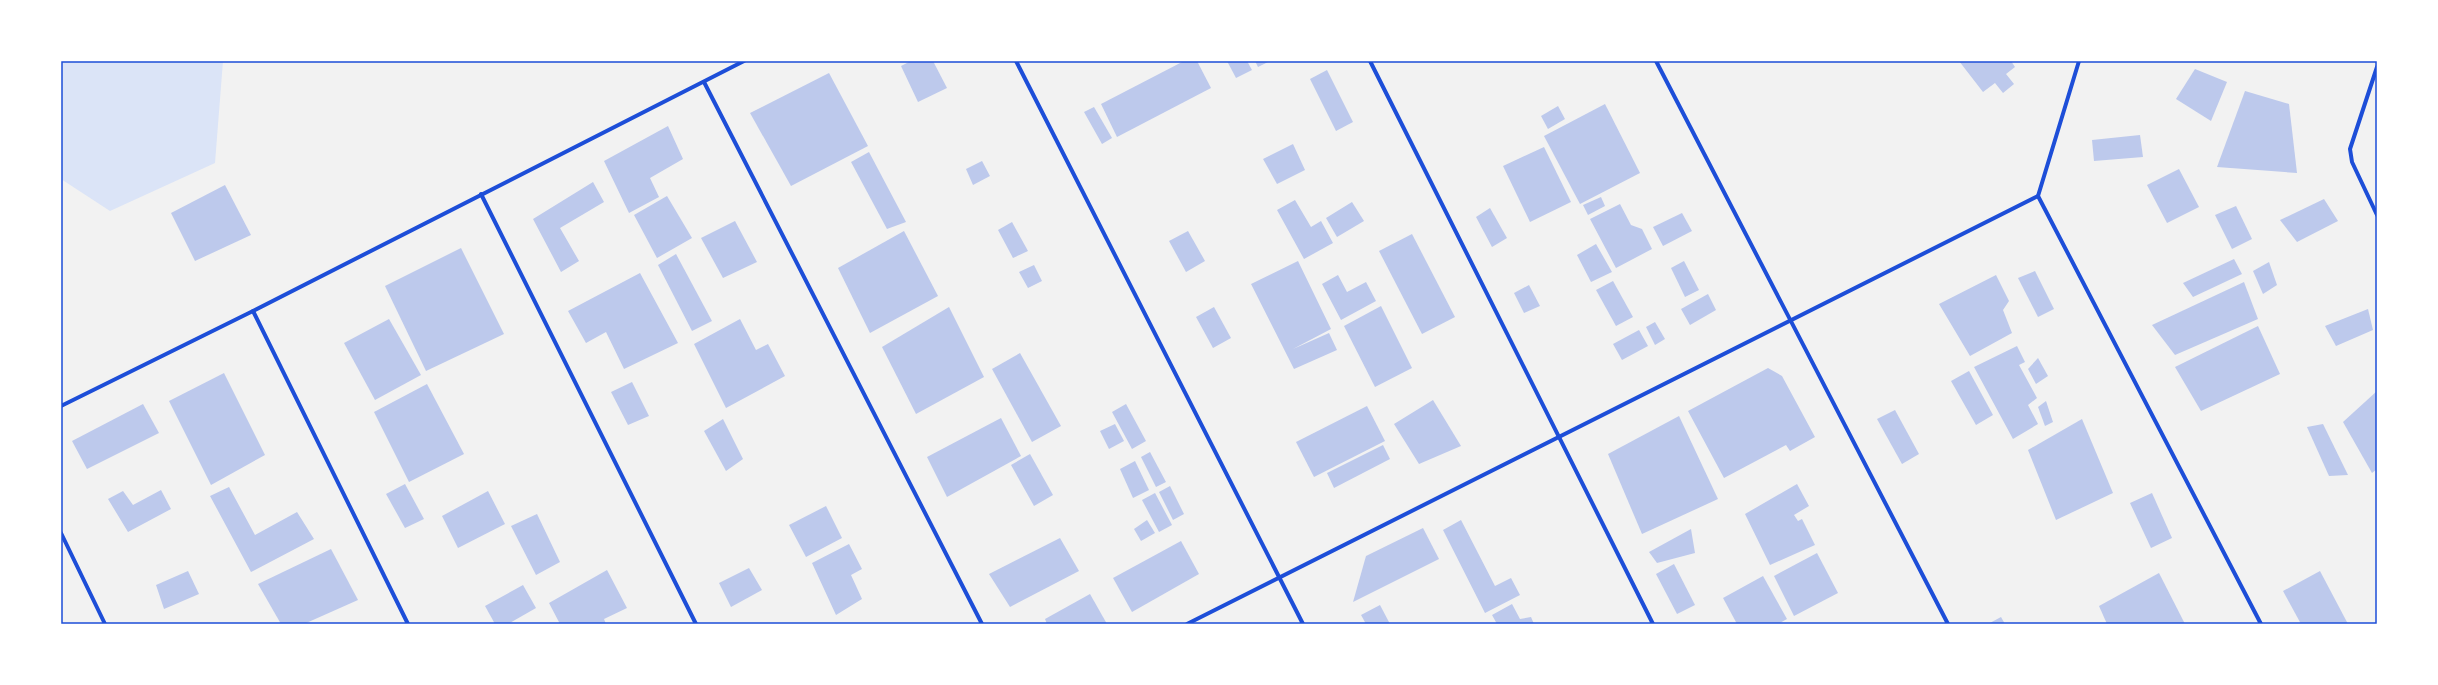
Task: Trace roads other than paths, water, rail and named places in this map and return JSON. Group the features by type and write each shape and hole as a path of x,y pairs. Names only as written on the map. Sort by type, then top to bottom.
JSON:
{"street":[{"path":"61,406 253,311 744,61"},
{"path":"1016,61 1303,624"},
{"path":"1370,61 1560,436 1653,624"},
{"path":"1656,61 1948,624"},
{"path":"2080,61 2038,196 2261,624"},
{"path":"2377,67 2350,149 2352,162 2377,215"},
{"path":"704,82 982,624"},
{"path":"481,194 696,624"},
{"path":"1187,624 2038,196"},
{"path":"253,311 408,624"},
{"path":"61,533 105,624"}]}
